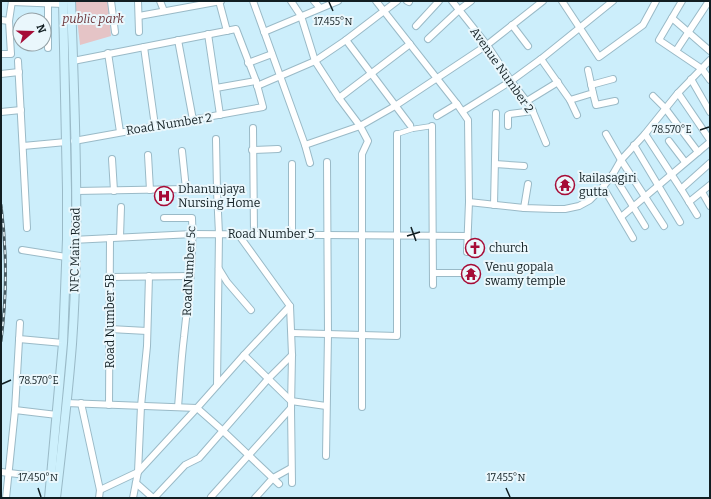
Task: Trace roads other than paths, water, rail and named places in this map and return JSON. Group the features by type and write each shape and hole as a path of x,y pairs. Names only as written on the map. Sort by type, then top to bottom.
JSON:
{"main road":[{"name":"NFC Main Road","path":"49,498 51,478 66,403 72,344 76,240 76,191 71,1"},
{"name":"NFC Main Road","path":"56,498 58,439 57,415 63,343 67,239 63,2"}],"street":[{"path":"1,54 11,54 9,21 12,1 63,2"},
{"path":"111,1 115,32"},
{"path":"138,1 140,16 139,32"},
{"path":"160,1 164,11"},
{"path":"140,16 190,4 220,1 227,30"},
{"path":"254,1 310,163"},
{"path":"291,1 301,16 315,61 339,98 360,126 368,143 362,152 362,408"},
{"path":"314,1 320,8"},
{"path":"264,32 338,1"},
{"path":"376,1 437,77 463,111 468,120 469,202 467,252"},
{"path":"216,88 256,84 280,76 315,61 385,12 397,1"},
{"path":"416,26 439,1"},
{"name":"Avenue Number 2","path":"452,1 487,45 511,81 527,101 533,111 546,143"},
{"path":"428,39 459,10 471,1"},
{"path":"305,145 360,126 395,106 487,45 543,1"},
{"path":"562,1 599,56 643,25 656,1"},
{"path":"463,111 511,81 541,59 580,26 613,1"},
{"path":"682,1 659,40 702,69 710,80"},
{"path":"676,51 709,1"},
{"path":"672,18 710,51"},
{"path":"1,20 9,21"},
{"path":"512,25 528,46"},
{"path":"73,61 236,29 256,84"},
{"path":"208,34 220,116"},
{"path":"178,40 193,120"},
{"path":"346,40 411,127"},
{"path":"339,98 410,44"},
{"path":"144,46 155,126"},
{"path":"108,53 120,132"},
{"path":"248,63 272,54"},
{"path":"541,59 570,100 577,115"},
{"path":"469,202 524,208 565,209 579,206 590,200 603,187 621,160 645,134 665,108 710,60"},
{"path":"18,61 27,228"},
{"path":"588,70 596,105 615,102"},
{"path":"1,74 19,72"},
{"path":"591,85 613,79"},
{"path":"691,79 710,112"},
{"path":"527,101 558,82"},
{"name":"Road Number 2","path":"74,141 220,116 263,107 256,84"},
{"path":"570,100 593,93"},
{"path":"621,217 710,141 678,93"},
{"path":"653,96 665,108 698,152"},
{"path":"437,116 457,104"},
{"path":"1,112 21,110"},
{"path":"508,126 508,115 533,111"},
{"path":"494,205 496,113"},
{"path":"292,333 397,336 397,134 411,127 432,126 433,285"},
{"path":"253,128 252,150 254,234"},
{"path":"606,134 664,226"},
{"path":"645,134 682,189 697,215"},
{"path":"216,139 219,234 217,385"},
{"path":"669,141 685,162"},
{"path":"23,146 66,142"},
{"path":"634,145 680,222"},
{"path":"252,150 278,149"},
{"path":"182,151 186,189"},
{"path":"148,155 150,190"},
{"path":"112,159 114,191"},
{"path":"326,456 328,334 326,234 327,162"},
{"path":"682,189 710,163"},
{"path":"292,164 292,234"},
{"path":"495,164 524,166"},
{"path":"613,174 645,226"},
{"path":"524,208 528,184"},
{"path":"689,202 710,185"},
{"path":"603,187 633,238"},
{"path":"76,191 186,189 217,191"},
{"path":"702,192 710,206"},
{"path":"120,237 121,207"},
{"name":"RoadNumber 5c","path":"164,218 192,218 193,234 191,276 182,351 178,408"},
{"name":"Road Number 5","path":"67,239 76,240 193,234 362,234 467,236"},
{"path":"238,234 290,306 292,333 292,483"},
{"name":"Road Number 5B","path":"109,405 110,238"},
{"path":"22,250 66,257"},
{"path":"219,269 227,282 251,310"},
{"path":"433,273 464,273"},
{"path":"133,498 138,472 149,276"},
{"path":"110,277 191,276"},
{"path":"100,490 138,472 290,306"},
{"path":"6,498 15,410 20,323"},
{"path":"110,329 147,331"},
{"path":"20,339 63,343"},
{"path":"244,355 291,401 326,406"},
{"path":"136,483 153,498 185,465 199,458 268,379 292,355"},
{"path":"66,403 197,408 279,484"},
{"path":"81,403 100,490 99,498"},
{"path":"210,497 291,408"},
{"path":"15,410 57,415"},
{"path":"255,498 273,478 292,468"},
{"path":"1,472 51,478"}],"railway":[{"path":"1,205 6,273 1,341"}],"place":[{"name":"kailasagiri gutta","path":"565,185"},
{"name":"Dhanunjaya Nursing Home","path":"164,196"},
{"name":"church","path":"475,248"},
{"name":"Venu gopala swamy temple","path":"471,274"}],"park label":[{"name":"public park","path":"93,19"}]}
